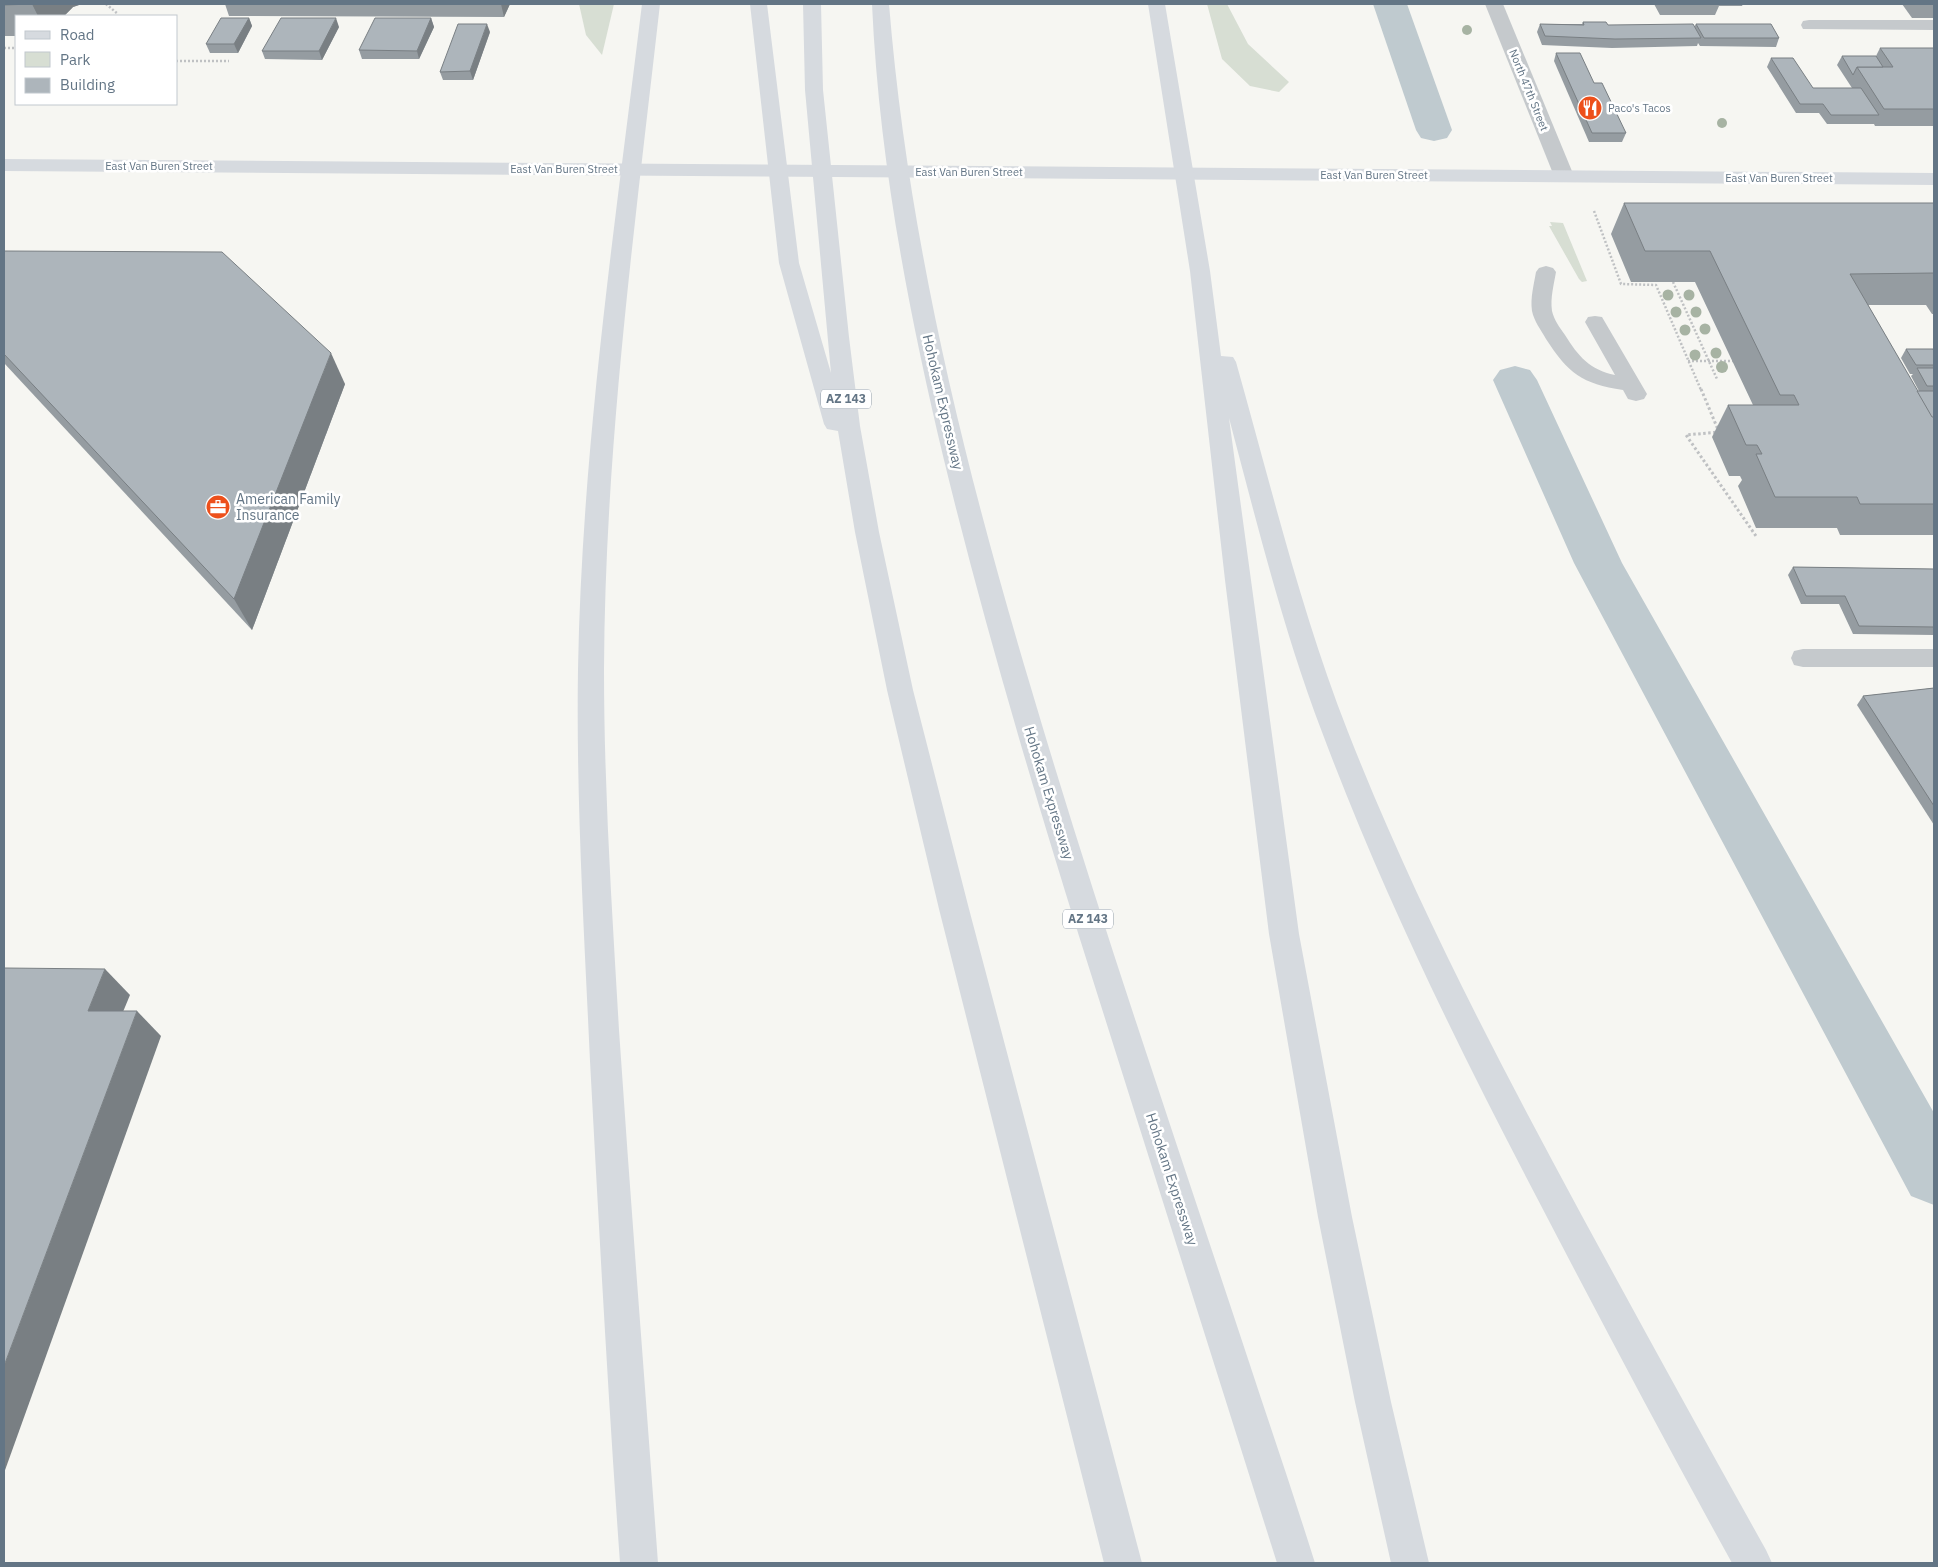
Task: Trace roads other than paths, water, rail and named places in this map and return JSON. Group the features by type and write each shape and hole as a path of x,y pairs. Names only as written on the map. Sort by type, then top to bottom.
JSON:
{"main road":[{"path":"639,1563 609,1124 592,792 591,669 595,548 606,388 651,4"},
{"path":"758,4 788,264 867,532"},
{"name":"AZ 143","path":"812,4 814,90 831,266 849,426 867,532 900,690 952,900 1123,1563"},
{"name":"Hohokam Expressway","path":"880,4 888,89 912,266 943,407 980,556 1048,793 1296,1563"},
{"path":"1156,4 1200,271 1236,570 1284,934 1335,1217 1373,1402 1410,1563"},
{"name":"East Van Buren Street","path":"4,166 1934,179"},
{"path":"1200,271 1284,577 1333,728 1366,810 1432,958 1474,1044 1612,1307 1753,1563"}],"street":[{"name":"North 47th Street","path":"1494,4 1564,176"}],"lane":[{"path":"1810,25 1934,25"},
{"path":"1546,272 1542,293 1542,312 1569,360 1579,370 1594,377 1633,389 1595,322"},
{"path":"1803,658 1934,658"}],"waterway":[{"path":"1390,4 1434,130"},
{"path":"1515,380 1598,563 1934,1174"}],"place":[{"name":"Paco's Tacos","path":"1590,108"},
{"name":"American Family Insurance","path":"218,507"}]}
